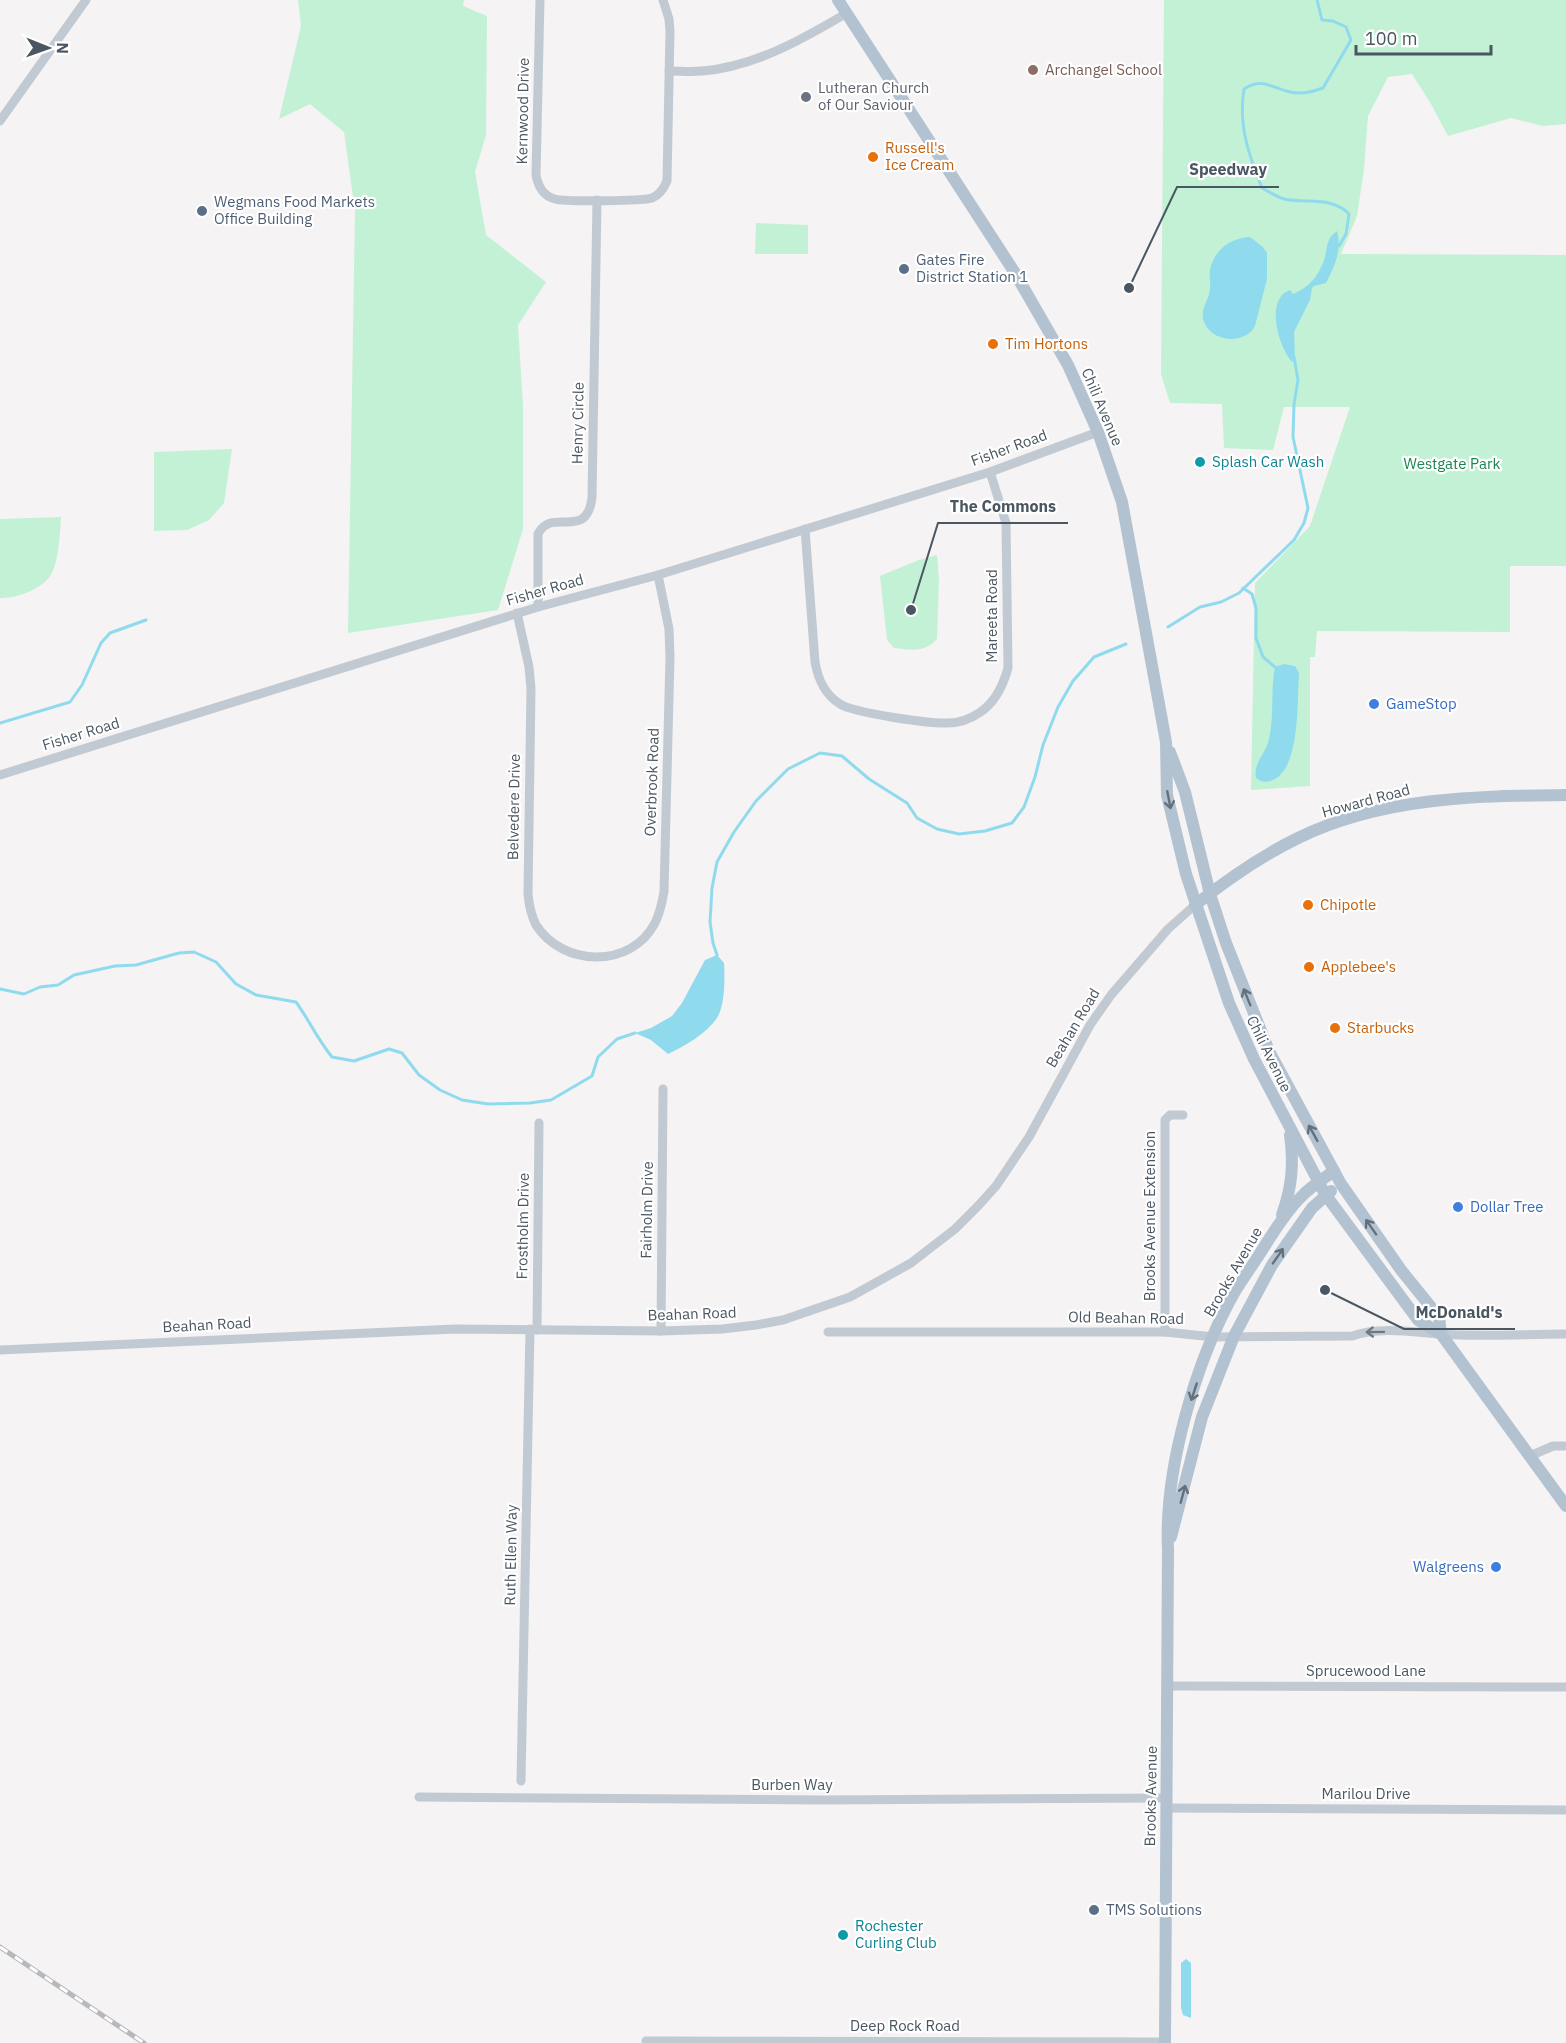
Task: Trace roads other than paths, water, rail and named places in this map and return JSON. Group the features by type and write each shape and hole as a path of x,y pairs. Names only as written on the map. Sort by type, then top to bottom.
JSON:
{"main road":[{"name":"Chili Avenue","path":"838,0 1015,273 1068,365 1098,432 1122,502 1166,742 1167,795 1195,905 1240,1031 1325,1194 1418,1320 1441,1334 1566,1506"},
{"name":"Chili Avenue","path":"1166,742 1185,792 1210,894 1226,943 1269,1051 1341,1184 1401,1270 1439,1317 1441,1334"},
{"name":"Howard Road","path":"1195,905 1240,871 1300,837 1373,812 1439,800 1492,796 1566,795"},
{"path":"1278,1225 1289,1196 1293,1175 1288,1125"},
{"name":"Brooks Avenue","path":"1165,2042 1168,1550 1166,1524 1172,1480 1187,1414 1214,1336 1234,1293 1278,1225 1304,1194 1334,1171"},
{"name":"Brooks Avenue","path":"1168,1550 1202,1417 1234,1336 1272,1265 1312,1208 1325,1194 1341,1184"}],"street":[{"path":"0,121 86,0"},
{"name":"Kernwood Drive","path":"540,0 536,175 542,191 556,200 651,199 664,189 668,172 669,19 663,0"},
{"path":"669,71 702,71 746,61 807,36 847,13"},
{"name":"Henry Circle","path":"538,607 538,534 540,530 546,524 577,521 586,517 591,509 597,200"},
{"name":"Fisher Road","path":"0,775 517,613 658,575 990,472 1098,432"},
{"name":"Mareeta Road","path":"805,529 815,662 818,678 827,694 840,704 856,710 935,722 962,721 979,713 994,699 1003,684 1008,668 1006,523 990,472"},
{"name":"Overbrook Road","path":"601,957 625,952 641,940 654,925 661,909 664,892 670,657 669,629 658,575"},
{"name":"Belvedere Drive","path":"517,613 529,667 531,689 528,894 530,911 548,939 562,950 578,955 601,957"},
{"name":"Beahan Road","path":"0,1350 455,1329 660,1331 756,1325 812,1312 850,1297 892,1276 929,1250 963,1221 996,1186 1029,1137 1090,1025 1111,995 1168,929 1195,905"},
{"name":"Fairholm Drive","path":"660,1331 663,1089"},
{"name":"Brooks Avenue Extension","path":"1165,1332 1165,1120 1170,1115 1183,1115"},
{"name":"Frostholm Drive","path":"534,1329 539,1124"},
{"name":"Ruth Ellen Way","path":"521,1781 534,1329"},
{"name":"Old Beahan Road","path":"828,1332 1165,1332 1214,1336 1352,1336 1363,1332 1420,1331 1441,1334 1566,1334"},
{"path":"1530,1456 1553,1446 1566,1446"},
{"name":"Sprucewood Lane","path":"1167,1686 1566,1687"},
{"name":"Burben Way","path":"419,1797 1165,1803"},
{"name":"Marilou Drive","path":"1165,1803 1566,1810"},
{"name":"Deep Rock Road","path":"646,2041 1165,2042"}],"water":[{"path":"1337,231 1339,245 1335,264 1326,283 1312,288 1310,300 1294,332 1295,356 1292,362 1283,346 1276,324 1278,303 1282,295 1290,290 1293,294 1312,281 1322,266 1329,241"},
{"path":"1250,237 1267,253 1267,279 1255,326 1245,336 1222,338 1209,330 1203,319 1203,310 1210,289 1210,270 1215,257 1224,246"},
{"path":"1284,664 1295,666 1299,673 1296,731 1289,762 1282,773 1273,780 1264,782 1256,778 1255,773 1270,734 1275,667"},
{"path":"717,955 724,963 723,999 720,1013 707,1029 668,1054 651,1040 635,1033 651,1028 672,1016 682,1003 705,960"},
{"path":"1186,1959 1191,1963 1191,2018 1183,2015 1181,2008 1181,1963"}],"waterway":[{"path":"1317,0 1322,20 1333,21 1346,27 1351,40 1323,88 1298,93 1267,84 1256,84 1244,89 1242,115 1249,152 1262,188 1284,199 1327,203 1342,208 1349,214 1346,234 1339,246"},
{"path":"1168,627 1200,607 1221,602 1239,593 1294,540 1304,523 1308,508 1293,437 1294,404 1298,380 1294,357"},
{"path":"1243,588 1252,594 1256,608 1256,638 1263,657 1275,667"},
{"path":"0,723 70,702 82,685 101,643 110,633 146,620"},
{"path":"717,955 710,922 712,888 717,862 734,832 756,801 788,769 820,753 842,756 869,779 907,803 917,818 937,829 959,834 985,831 1012,823 1024,807 1043,745 1058,707 1073,681 1094,657 1126,644"},
{"path":"0,989 24,994 40,987 58,985 74,975 115,966 136,965 179,953 194,952 216,962 236,984 256,995 296,1002 332,1057 354,1061 389,1049 402,1053 419,1075 440,1090 462,1100 488,1104 551,1100 592,1076 598,1057 617,1039 635,1033"}],"railway":[{"path":"0,1947 144,2043"}],"place":[{"name":"Archangel School","path":"1033,70"},
{"name":"Lutheran Church of Our Saviour","path":"806,97"},
{"name":"Russell's Ice Cream","path":"873,157"},
{"name":"Wegmans Food Markets Office Building","path":"202,211"},
{"name":"Gates Fire District Station 1","path":"904,269"},
{"name":"Speedway","path":"1129,288"},
{"name":"Tim Hortons","path":"993,344"},
{"name":"Splash Car Wash","path":"1200,462"},
{"name":"The Commons","path":"911,610"},
{"name":"GameStop","path":"1374,704"},
{"name":"Chipotle","path":"1308,905"},
{"name":"Applebee's","path":"1309,967"},
{"name":"Starbucks","path":"1335,1028"},
{"name":"Dollar Tree","path":"1458,1207"},
{"name":"McDonald's","path":"1325,1290"},
{"name":"Walgreens","path":"1496,1567"},
{"name":"TMS Solutions","path":"1094,1910"},
{"name":"Rochester Curling Club","path":"843,1935"}],"park label":[{"name":"Westgate Park","path":"1452,464"}]}
